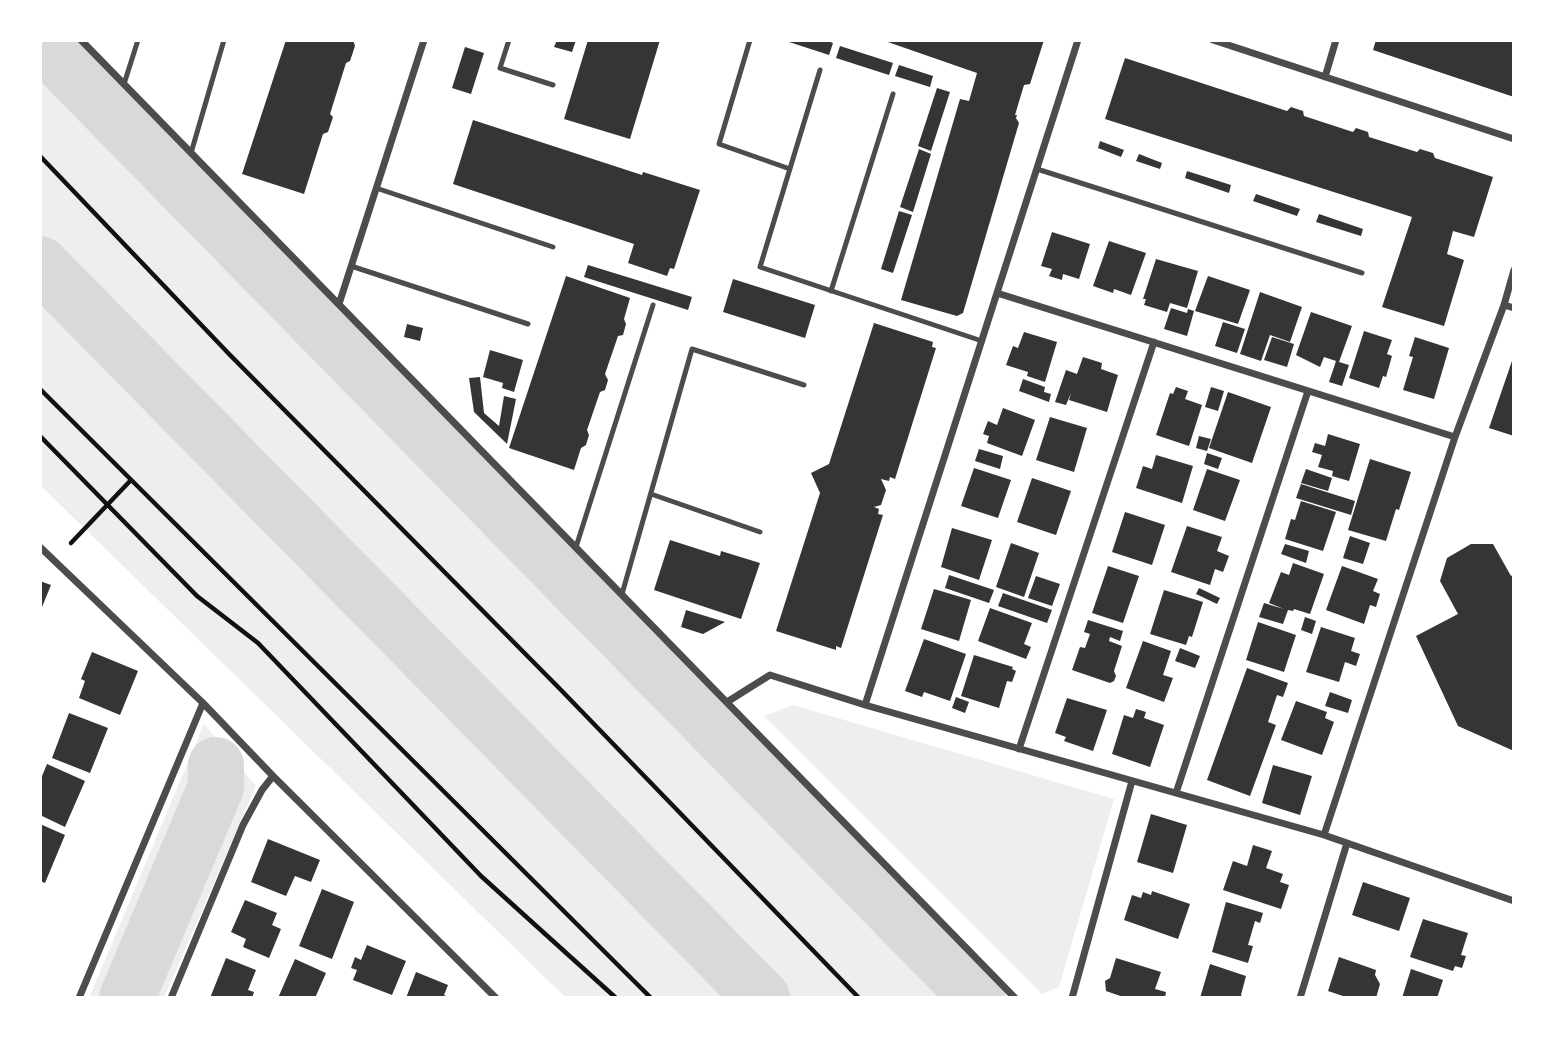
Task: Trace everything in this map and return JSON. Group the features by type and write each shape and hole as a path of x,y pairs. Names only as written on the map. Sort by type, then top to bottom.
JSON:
{"street":[{"path":"81,40 1015,998"},
{"path":"339,304 424,40"},
{"path":"865,705 1078,40"},
{"path":"1213,40 1514,139"},
{"path":"1325,77 1336,40"},
{"path":"1324,835 1455,437 1504,305 1514,270"},
{"path":"998,293 1455,437"},
{"path":"1504,305 1514,308"},
{"path":"1019,749 1154,342"},
{"path":"1176,793 1308,391"},
{"path":"40,547 203,703 496,998"},
{"path":"727,702 770,676 1324,835 1514,901"},
{"path":"79,998 203,703"},
{"path":"172,998 243,825 273,776"},
{"path":"1072,998 1132,781"},
{"path":"1300,998 1348,843"}],"lane":[{"path":"124,84 138,40"},
{"path":"191,153 224,40"},
{"path":"509,40 500,68 553,85"},
{"path":"750,40 719,144 790,169"},
{"path":"820,69 760,267 982,341"},
{"path":"831,291 893,94"},
{"path":"1037,169 1362,273"},
{"path":"376,188 553,247"},
{"path":"351,266 528,324"},
{"path":"576,547 653,305"},
{"path":"622,594 692,349 804,385"},
{"path":"651,494 760,532"}],"path":[{"path":"40,156 230,355 561,690 859,998"},
{"path":"40,389 651,998"},
{"path":"40,436 197,596 258,643 481,876 616,998"},
{"path":"71,543 131,480"}],"shaded area":[{"path":"40,41 971,998 566,998 40,485"},
{"path":"793,705 1114,799 1059,987 1042,994 764,716"},
{"path":"204,724 256,786 164,998 89,998"}],"building":[{"path":"286,40 353,40 355,46 350,61 346,63 330,114 333,117 328,132 323,134 304,194 242,174"},
{"path":"557,40 576,40 572,52 554,47"},
{"path":"588,40 660,40 630,139 564,119"},
{"path":"825,40 833,43 829,55 786,41"},
{"path":"882,40 1044,40 1030,84 1024,85 1015,115 1019,123 963,313 957,316 901,300 960,99 969,101 977,73"},
{"path":"1376,40 1514,40 1514,97 1373,50"},
{"path":"840,46 893,63 889,75 836,58"},
{"path":"465,47 484,53 471,94 452,88"},
{"path":"1125,58 1287,111 1291,107 1303,111 1304,116 1353,132 1356,128 1368,132 1369,137 1417,152 1420,149 1433,153 1435,158 1493,177 1474,237 1453,231 1447,254 1464,260 1444,326 1382,307 1412,217 1105,119"},
{"path":"899,65 933,76 930,87 895,76"},
{"path":"937,88 950,92 931,151 918,146"},
{"path":"473,120 642,175 643,172 700,190 674,269 670,268 667,276 628,263 634,244 453,184"},
{"path":"1100,141 1124,150 1121,157 1098,148"},
{"path":"919,149 931,154 913,212 900,207"},
{"path":"1139,154 1162,163 1160,169 1136,161"},
{"path":"1187,171 1231,185 1229,193 1185,178"},
{"path":"1256,194 1300,209 1297,216 1253,201"},
{"path":"899,211 912,215 893,273 881,269"},
{"path":"1319,214 1363,229 1361,236 1316,222"},
{"path":"1052,232 1090,244 1079,279 1063,274 1062,280 1049,276 1052,269 1041,266"},
{"path":"1109,241 1146,253 1131,295 1114,289 1113,293 1093,286"},
{"path":"1156,259 1198,271 1187,308 1170,303 1167,312 1144,305 1146,299 1143,299"},
{"path":"588,265 692,297 688,310 584,277"},
{"path":"566,276 630,298 623,335 618,336 605,374 608,380 605,390 600,392 587,430 589,435 586,445 581,448 574,470 509,448"},
{"path":"1208,276 1250,290 1238,324 1195,311"},
{"path":"733,279 815,305 805,338 723,312"},
{"path":"1260,292 1302,307 1290,342 1270,335 1261,361 1240,354"},
{"path":"1171,308 1187,313 1188,309 1194,311 1187,336 1164,329"},
{"path":"1311,312 1352,326 1339,362 1349,365 1342,386 1329,382 1336,361 1324,357 1320,367 1296,355"},
{"path":"1223,322 1245,329 1237,353 1215,346"},
{"path":"874,323 933,342 932,347 936,348 895,479 881,479 886,490 881,505 874,507 879,509 878,514 883,515 841,648 836,646 836,650 776,631 820,493 811,473 829,464"},
{"path":"407,324 423,328 420,341 404,337"},
{"path":"1364,331 1392,340 1387,354 1392,356 1386,377 1383,376 1379,388 1349,378"},
{"path":"1024,332 1057,342 1045,382 1027,376 1028,372 1006,365 1013,346 1018,348"},
{"path":"1272,337 1294,344 1287,367 1264,360"},
{"path":"1415,337 1449,348 1434,399 1403,390 1413,357 1409,356"},
{"path":"490,350 523,360 514,392 502,388 503,383 483,377"},
{"path":"1514,355 1514,436 1489,428"},
{"path":"1083,357 1102,363 1101,369 1118,375 1107,412 1069,400 1071,393 1066,405 1055,402 1066,370 1077,374"},
{"path":"480,377 484,413 499,426 504,396 516,399 507,444 474,412 469,378"},
{"path":"1023,379 1045,387 1044,392 1051,394 1049,402 1019,391"},
{"path":"1176,387 1188,391 1185,399 1202,405 1189,446 1156,435 1170,393 1173,394"},
{"path":"1211,387 1224,391 1218,411 1205,407"},
{"path":"1228,392 1271,407 1252,463 1209,448"},
{"path":"1003,408 1035,420 1022,456 987,443 989,436 983,434 988,421 997,425"},
{"path":"1050,417 1087,428 1074,472 1036,460"},
{"path":"1328,434 1360,444 1349,481 1332,476 1333,471 1318,467 1322,455 1312,452 1315,443 1325,446"},
{"path":"1199,436 1211,439 1207,451 1196,448"},
{"path":"979,449 1003,456 1000,469 975,461"},
{"path":"1207,453 1222,458 1218,469 1204,464"},
{"path":"1156,455 1193,466 1182,503 1136,488 1143,466 1152,469"},
{"path":"1370,459 1411,472 1386,541 1348,530"},
{"path":"974,468 1011,480 998,518 961,506"},
{"path":"1207,469 1240,480 1225,521 1193,510"},
{"path":"1306,469 1332,478 1328,491 1301,483"},
{"path":"1032,478 1071,491 1056,535 1017,522"},
{"path":"1301,484 1355,501 1351,515 1296,498"},
{"path":"1301,501 1336,512 1323,551 1285,539 1291,519 1295,520"},
{"path":"1125,512 1165,525 1152,565 1112,552"},
{"path":"1187,526 1222,537 1217,551 1229,556 1223,572 1215,569 1210,585 1171,572"},
{"path":"952,528 992,540 979,580 941,567"},
{"path":"1350,536 1370,543 1363,564 1343,558"},
{"path":"670,540 720,556 721,551 760,563 741,619 654,590"},
{"path":"1011,543 1039,553 1024,597 996,587"},
{"path":"1285,544 1309,551 1306,563 1281,554"},
{"path":"1471,544 1493,544 1511,576 1514,574 1514,751 1458,726 1416,636 1458,614 1440,581 1447,558"},
{"path":"1293,563 1324,574 1310,614 1288,610 1283,624 1259,617 1264,603 1284,609 1269,603 1281,572 1289,575"},
{"path":"1108,566 1139,576 1123,623 1092,613"},
{"path":"1342,566 1378,579 1373,591 1380,594 1376,607 1370,605 1364,624 1326,610"},
{"path":"949,575 994,590 989,603 945,588"},
{"path":"1036,576 1060,584 1052,606 1028,598"},
{"path":"40,581 51,585 40,612"},
{"path":"1199,588 1220,598 1217,604 1196,594"},
{"path":"934,589 971,600 959,641 921,629"},
{"path":"1164,590 1203,602 1192,637 1189,636 1186,645 1150,634"},
{"path":"1003,593 1052,610 1047,623 998,606"},
{"path":"990,608 1032,623 1024,644 1031,647 1026,659 978,641"},
{"path":"686,610 725,622 703,634 681,627"},
{"path":"1305,617 1316,621 1312,634 1301,630"},
{"path":"1088,620 1123,631 1120,641 1110,637 1109,641 1122,646 1114,671 1116,676 1110,683 1072,670 1080,647 1085,648 1090,634 1084,632"},
{"path":"1258,622 1296,635 1284,672 1246,660"},
{"path":"1321,627 1355,638 1351,651 1360,654 1356,666 1345,662 1339,682 1306,672"},
{"path":"924,639 966,654 950,701 924,692 922,697 905,691"},
{"path":"1143,641 1171,651 1163,675 1173,678 1164,702 1126,688"},
{"path":"1180,648 1200,656 1195,668 1175,661"},
{"path":"92,652 138,671 120,715 79,698 85,681 81,679"},
{"path":"974,655 1013,667 1016,671 1012,682 1007,681 999,708 961,696"},
{"path":"1247,668 1288,683 1283,697 1277,695 1268,722 1276,725 1250,796 1207,780"},
{"path":"1330,692 1352,700 1348,713 1325,706"},
{"path":"956,697 969,702 965,713 952,708"},
{"path":"1067,698 1107,710 1093,751 1064,741 1066,737 1055,733"},
{"path":"1296,701 1327,712 1325,718 1334,722 1322,755 1281,740"},
{"path":"1136,709 1146,712 1144,718 1164,725 1150,767 1112,754 1124,715 1133,718"},
{"path":"69,713 108,728 90,773 52,758"},
{"path":"47,764 85,781 65,827 40,815 40,781"},
{"path":"1273,765 1312,776 1300,815 1262,803"},
{"path":"1151,814 1187,825 1173,873 1137,862"},
{"path":"40,824 65,835 45,883 40,881"},
{"path":"268,839 320,860 311,882 295,876 286,896 251,882"},
{"path":"1253,845 1272,851 1266,868 1283,874 1280,882 1289,885 1281,909 1223,890 1233,861 1247,866"},
{"path":"1363,882 1410,898 1399,931 1352,915"},
{"path":"322,889 354,902 332,959 299,946"},
{"path":"1152,891 1190,904 1178,939 1124,920 1132,895 1141,898 1143,892 1151,895"},
{"path":"245,900 277,913 272,925 281,929 269,958 243,947 246,939 231,932"},
{"path":"1226,902 1263,913 1260,923 1255,921 1248,945 1253,946 1248,963 1212,952"},
{"path":"1423,919 1468,933 1461,955 1466,956 1462,968 1455,966 1453,971 1410,957"},
{"path":"367,945 406,961 392,995 353,980 357,970 351,968 355,957 361,960"},
{"path":"1339,957 1376,970 1375,975 1380,984 1376,998 1349,998 1328,991"},
{"path":"226,958 256,970 248,990 254,992 252,998 210,998"},
{"path":"1116,958 1161,972 1155,989 1166,992 1165,998 1126,998 1106,991 1105,981 1110,978"},
{"path":"295,959 326,973 315,998 278,998"},
{"path":"1210,964 1246,976 1241,995 1243,998 1200,998"},
{"path":"1411,969 1443,980 1437,998 1402,998"},
{"path":"416,972 448,985 444,995 451,998 406,998"}],"waterway":[{"path":"40,41 978,998"},
{"path":"40,264 762,998"},
{"path":"127,998 216,787 216,765"}]}
